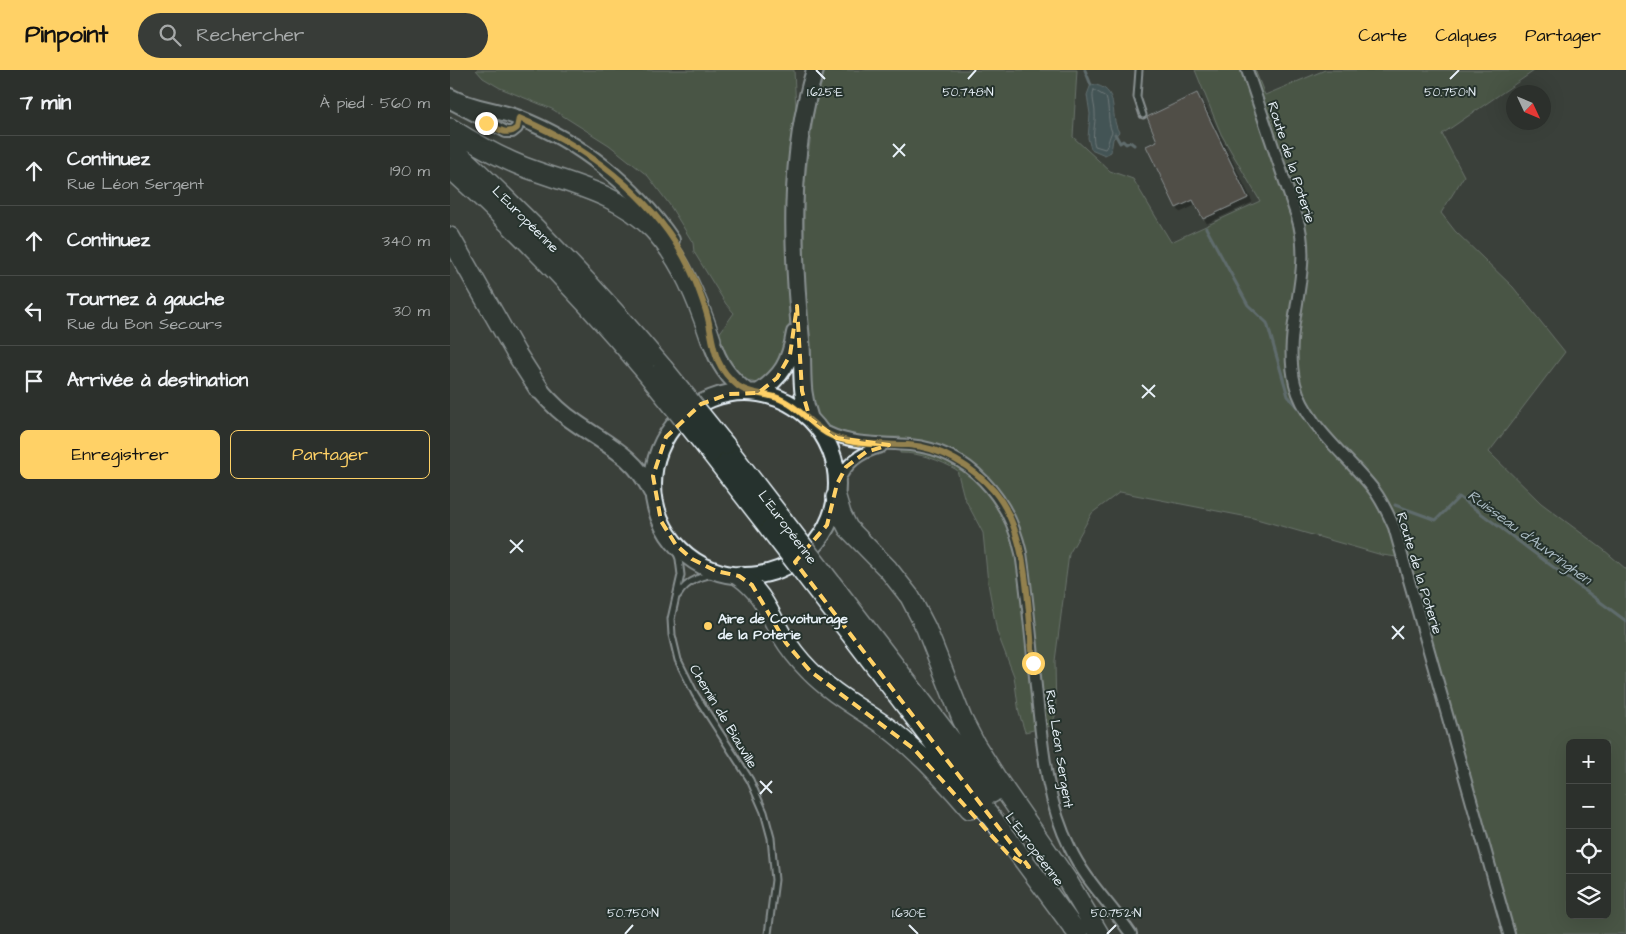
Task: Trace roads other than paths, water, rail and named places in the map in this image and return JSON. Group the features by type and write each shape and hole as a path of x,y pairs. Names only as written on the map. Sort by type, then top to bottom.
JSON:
{"highway":[{"path":"450,128 500,157 542,174 603,194 638,215 665,243 682,271 697,302 711,340"},
{"name":"L'Européenne","path":"450,146 567,260 624,322 655,370 831,595 1042,858 1098,934"},
{"name":"L'Européenne","path":"450,168 655,370"},
{"path":"450,237 516,353 539,389"},
{"path":"836,490 841,514 848,528 888,569 910,597 926,628 959,714 975,744 1067,880 1098,934"},
{"path":"730,574 758,592 786,643 810,671 828,687 882,724 914,749 955,792 1008,854 1029,867"},
{"name":"L'Européenne","path":"831,595 1078,934"}],"main road":[{"path":"814,70 803,116 795,188 794,232 797,306 802,340 803,397 814,423 831,452 835,468 836,490 832,514 814,545 801,557 769,573 730,574 706,568 692,559 672,540 661,521 654,494 653,476 666,436 677,422 691,410 712,398 729,394 752,393 784,401 798,409 814,423"},
{"path":"450,96 467,103 519,118 560,138 625,184 650,211 677,247 694,279 709,323 711,340 717,359 723,370 733,381 752,393"},
{"path":"450,255 507,348 539,389 569,418 630,460 643,475 654,494"},
{"path":"752,393 777,378 788,362 794,342 797,306"}],"street":[{"name":"Route de la Poterie","path":"1247,70 1297,217 1302,238 1303,267 1294,318 1292,344 1292,370 1297,390 1302,403 1314,421 1378,496 1394,527 1509,934"},
{"path":"450,103 506,132 514,131 517,128 519,118"},
{"path":"814,423 831,435 843,439 889,445"},
{"path":"836,490 846,467 854,458 889,445"},
{"name":"Rue Léon Sergent","path":"889,445 921,447 960,462 995,492 1007,511 1021,553 1041,736 1048,784 1055,812 1065,838 1078,863 1131,934"}],"lane":[{"path":"1139,70 1137,97 1143,115"},
{"name":"Chemin de Biauville","path":"672,540 681,570 677,597 671,618 673,643 678,660 695,694 750,780 766,820 772,845 775,880 768,934"},
{"path":"677,597 684,587 705,575 730,574"}],"water":[{"path":"1091,84 1101,86 1111,96 1114,117 1119,132 1113,139 1111,152 1105,155 1091,149 1088,138 1090,114 1087,95"}],"waterway":[{"name":"Ruisseau d'Auvringhen","path":"1085,70 1091,85"},
{"name":"Ruisseau d'Auvringhen","path":"1115,134 1120,143 1123,141 1126,144 1130,142 1134,145"},
{"name":"Ruisseau d'Auvringhen","path":"1206,228 1248,305 1267,323 1288,396 1305,417"},
{"name":"Ruisseau d'Auvringhen","path":"1395,505 1436,520 1459,497 1626,621"}],"place":[{"name":"Aire de Covoiturage de la Poterie","path":"708,626"}]}
